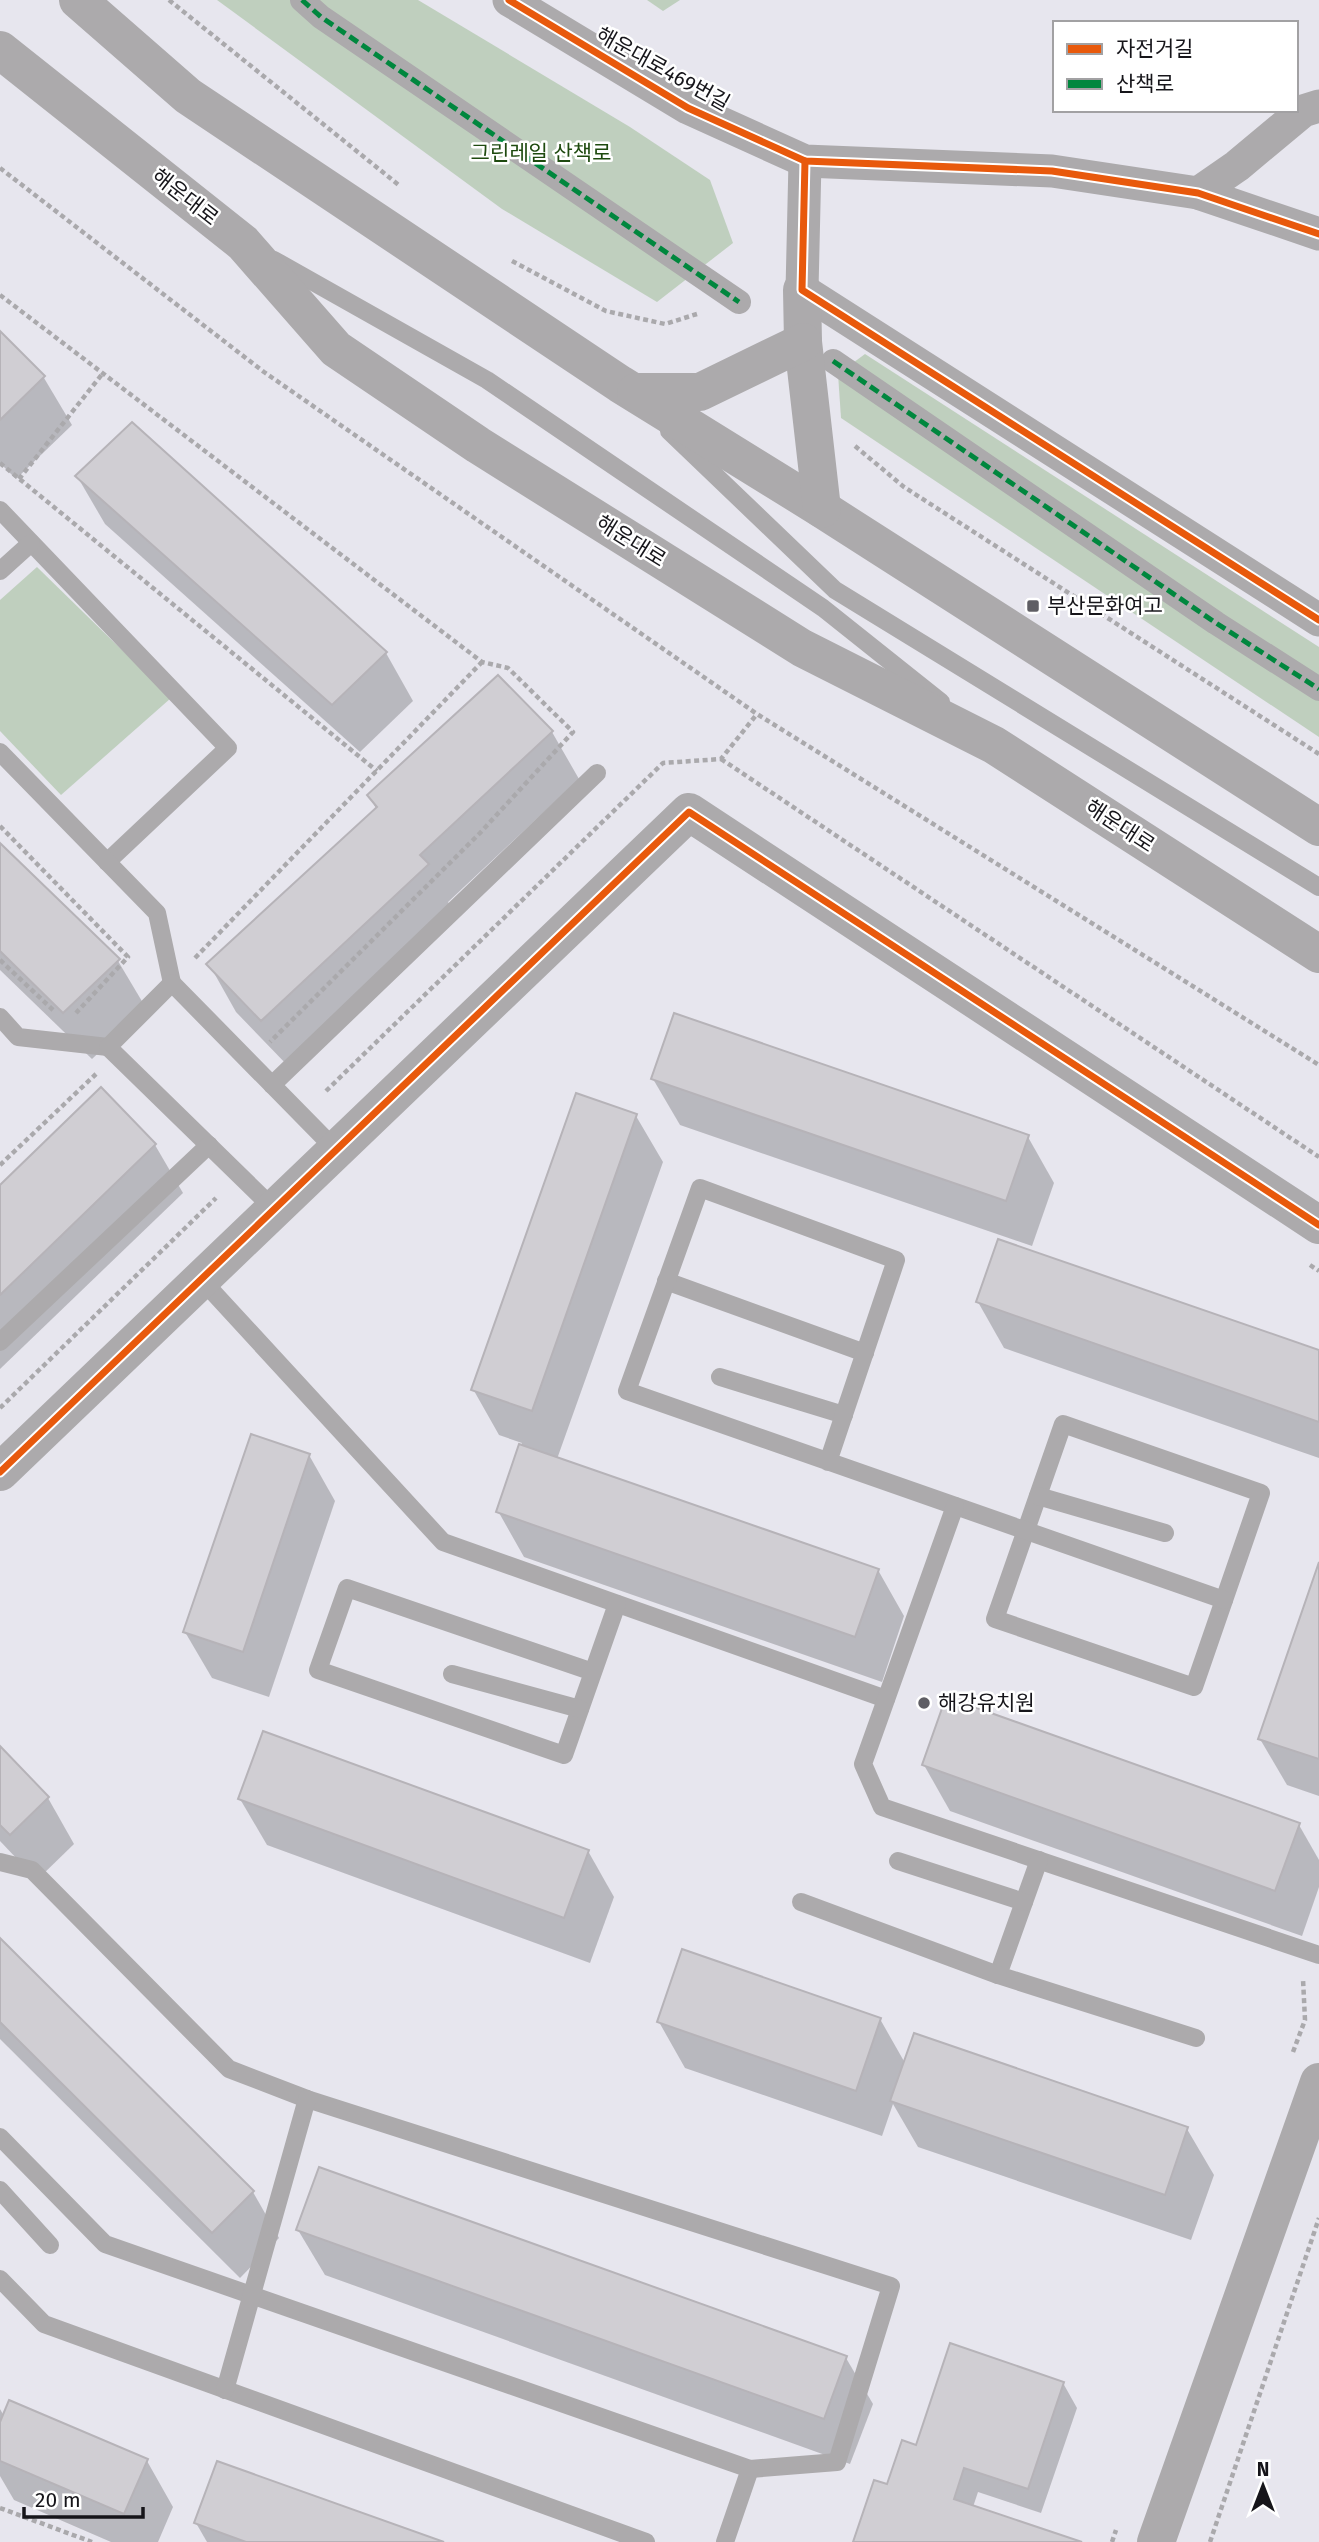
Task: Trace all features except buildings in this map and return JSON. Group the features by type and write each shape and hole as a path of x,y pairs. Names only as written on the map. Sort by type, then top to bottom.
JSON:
{"main road":[{"path":"78,0 188,96 628,388 1319,827"},
{"name":"해운대로","path":"0,50 243,243 336,349 478,445 802,648 994,745 1319,954"},
{"path":"802,290 818,351 822,509"},
{"path":"628,388 700,391 818,351"},
{"path":"0,1472 689,812 1319,1225"},
{"path":"1156,2542 1319,2082"}],"street":[{"path":"302,0 321,17 739,302"},
{"name":"해운대로469번길","path":"509,0 688,108 805,161"},
{"path":"1198,194 1237,166 1303,111 1319,106"},
{"path":"1319,234 1198,194 1052,171 805,161 802,290 1319,620"},
{"path":"818,351 1216,623 1319,689"}],"lane":[{"path":"243,243 487,380 823,608 994,745"},
{"path":"628,388 835,590 1319,887"},
{"path":"0,510 228,748 107,862"},
{"path":"0,571 32,543"},
{"path":"0,752 157,913 172,983 336,1150"},
{"path":"272,1085 597,772"},
{"path":"108,1047 172,983"},
{"path":"0,1017 18,1037 108,1047 274,1209"},
{"path":"0,1342 209,1145"},
{"path":"828,1462 896,1260 700,1188 627,1391 828,1462 1224,1600"},
{"path":"201,1279 443,1542 886,1699"},
{"path":"666,1281 865,1353"},
{"path":"720,1377 844,1415"},
{"path":"1063,1424 1261,1493 1194,1687 995,1619 1038,1496 1063,1424"},
{"path":"1038,1496 1165,1533"},
{"path":"954,1506 863,1764 882,1807 1319,1955"},
{"path":"593,1672 347,1588 318,1670 564,1755 617,1604"},
{"path":"452,1674 580,1709"},
{"path":"998,1975 1038,1860"},
{"path":"898,1861 1024,1902"},
{"path":"0,1862 32,1870 229,2069 307,2099 891,2286 837,2462 750,2469 105,2244 0,2137"},
{"path":"801,1902 998,1975 1196,2038"},
{"path":"225,2390 307,2099"},
{"path":"0,2190 50,2245"},
{"path":"0,2279 44,2324 646,2542"},
{"path":"725,2542 750,2469"}],"path":[{"path":"169,0 402,188"},
{"path":"0,168 264,372 757,713 1319,1065"},
{"path":"502,256 606,311 665,324 739,302"},
{"path":"0,295 482,662 508,668 573,732 480,833 265,1047"},
{"path":"19,479 103,373"},
{"path":"851,434 854,446 904,487 1319,754"},
{"path":"0,463 377,771"},
{"path":"187,966 482,662"},
{"path":"721,759 757,713"},
{"path":"326,1091 663,763 721,759 1319,1157"},
{"path":"0,826 128,957 75,1014"},
{"path":"0,960 57,1015"},
{"path":"0,1165 97,1073 106,1083"},
{"path":"0,1408 216,1198"},
{"path":"1308,1263 1319,1271"},
{"path":"1303,1979 1305,2021"},
{"path":"1210,2542 1319,2218"},
{"path":"0,2508 92,2542"}],"green space":[{"name":"그린레일 산책로","path":"217,0 418,0 630,127 710,180 733,243 657,302 502,209"},
{"path":"647,0 680,0 663,11"},
{"path":"865,354 1319,647 1319,737 841,418 838,374"},
{"path":"37,567 171,698 61,795 0,731 0,600"}],"marked path":[{"path":"302,0 321,17 739,302"},
{"path":"833,361 1216,623 1319,689"}],"cycle path":[{"path":"509,0 688,108 805,161 1052,171 1198,193 1319,234"},
{"path":"805,161 802,290 1319,620"},
{"path":"0,1472 689,812 1319,1225"}],"place":[{"name":"부산문화여고","path":"1033,606"},
{"name":"해강유치원","path":"924,1703"}]}
